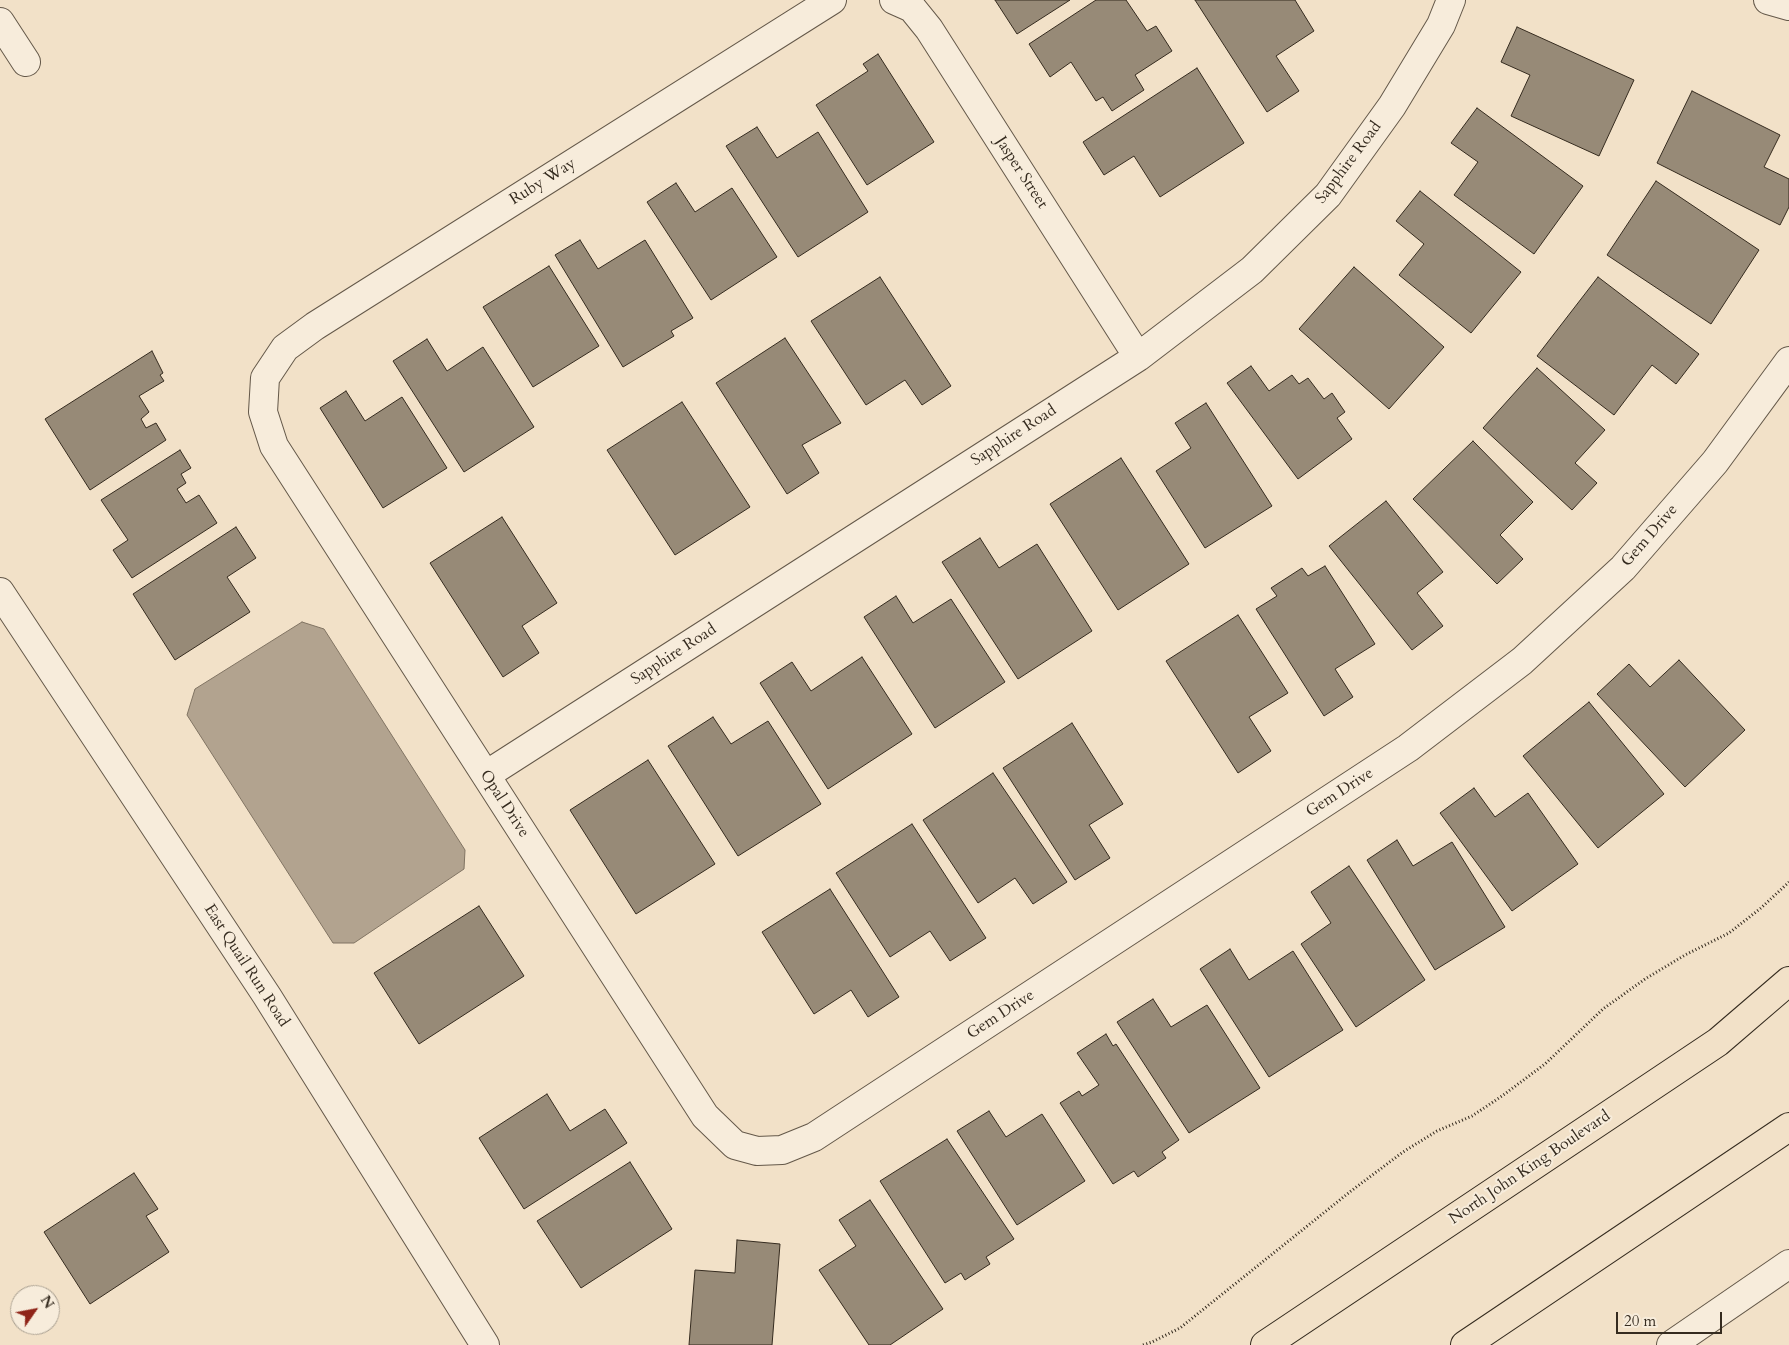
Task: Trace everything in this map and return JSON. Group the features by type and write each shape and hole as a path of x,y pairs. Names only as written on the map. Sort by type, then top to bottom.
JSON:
{"main road":[{"name":"North John King Boulevard","path":"1265,1345 1718,1042 1789,982"},
{"path":"1464,1345 1789,1126"}],"street":[{"name":"Ruby Way","path":"265,378 285,348 315,326 832,0"},
{"name":"Jasper Street","path":"894,0 912,8 929,29 1138,357"},
{"name":"Sapphire Road","path":"486,776 1138,357 1252,270 1328,195 1392,106 1441,25 1451,0"},
{"path":"1768,0 1789,6"},
{"path":"0,22 26,62"},
{"name":"Gem Drive","path":"814,1137 1408,748 1522,661 1623,568 1715,462 1789,361"},
{"name":"Opal Drive","path":"265,378 263,412 274,446 705,1116 735,1145 757,1151 782,1150 814,1137"},
{"name":"East Quail Run Road","path":"0,592 267,996 485,1345"},
{"path":"1671,1345 1789,1264"}],"path":[{"path":"1143,1345 1180,1328 1402,1152 1437,1131 1472,1116 1502,1096 1545,1064 1603,1009 1645,979 1685,955 1729,933 1761,908 1789,882"}],"shaded area":[{"path":"302,622 324,629 465,850 464,869 354,943 333,943 187,715 195,689"}],"building":[{"path":"995,0 1070,0 1017,34"},
{"path":"1096,0 1126,0 1147,31 1156,26 1172,51 1135,75 1144,90 1112,111 1103,97 1096,101 1071,62 1050,77 1029,44"},
{"path":"1195,0 1295,0 1314,31 1276,56 1299,91 1267,112"},
{"path":"1517,27 1634,80 1599,156 1511,116 1530,75 1501,62"},
{"path":"878,54 934,142 867,185 816,105 868,71 863,64"},
{"path":"1197,68 1244,143 1160,197 1134,156 1104,175 1083,142"},
{"path":"1692,91 1780,135 1764,167 1789,179 1789,207 1780,225 1657,163"},
{"path":"1477,108 1583,186 1534,254 1454,195 1478,162 1451,143"},
{"path":"757,127 777,158 818,132 868,212 798,257 726,146"},
{"path":"1656,181 1759,250 1711,324 1607,255"},
{"path":"676,183 695,212 732,188 777,257 711,300 647,202"},
{"path":"1420,191 1521,272 1471,333 1399,275 1424,244 1396,221"},
{"path":"580,240 598,269 645,240 693,318 671,331 674,336 623,367 555,255"},
{"path":"549,266 599,346 533,387 483,307"},
{"path":"1354,267 1444,347 1389,409 1299,329"},
{"path":"880,277 951,386 922,405 905,380 866,405 811,321"},
{"path":"1598,277 1699,354 1676,384 1652,365 1614,415 1537,356"},
{"path":"785,338 841,423 802,445 819,473 787,494 716,383"},
{"path":"427,339 447,371 483,347 534,427 464,472 393,361"},
{"path":"152,351 163,373 160,375 164,381 139,396 149,412 141,419 146,428 156,423 166,440 90,490 45,419"},
{"path":"1251,366 1269,391 1292,375 1299,384 1308,378 1324,399 1332,393 1345,412 1337,418 1352,439 1298,479 1227,383"},
{"path":"1537,368 1605,430 1575,463 1597,483 1572,510 1483,428"},
{"path":"346,391 365,421 402,397 447,468 383,508 320,408"},
{"path":"682,402 750,507 675,555 607,450"},
{"path":"1206,403 1272,506 1205,548 1156,471 1191,448 1175,423"},
{"path":"1473,441 1533,502 1500,535 1523,559 1497,584 1413,499"},
{"path":"180,450 191,468 181,474 186,483 177,489 186,503 199,495 217,523 132,578 113,550 128,540 101,500"},
{"path":"1121,458 1189,564 1118,610 1050,504"},
{"path":"1386,501 1443,572 1417,593 1443,626 1412,650 1329,546"},
{"path":"502,517 557,603 522,626 539,653 503,677 430,563"},
{"path":"236,527 256,558 227,577 250,612 175,660 133,594"},
{"path":"980,538 999,568 1037,544 1092,631 1018,679 942,562"},
{"path":"1325,566 1375,644 1335,669 1353,697 1324,716 1256,609 1277,596 1271,588 1302,568 1308,576"},
{"path":"896,596 913,623 951,599 1005,682 935,728 864,617"},
{"path":"1238,615 1288,693 1249,717 1271,751 1238,773 1166,661"},
{"path":"862,657 912,734 828,789 760,683 792,662 811,691"},
{"path":"1679,660 1745,730 1685,787 1597,694 1629,664 1650,687"},
{"path":"1589,702 1664,794 1598,848 1523,756"},
{"path":"713,717 731,744 768,721 821,804 738,856 668,746"},
{"path":"1072,723 1123,804 1089,825 1110,858 1075,880 1003,768"},
{"path":"648,760 715,864 636,914 570,810"},
{"path":"993,773 1067,882 1033,904 1015,878 978,903 923,820"},
{"path":"1474,788 1495,817 1528,793 1578,864 1512,911 1440,813"},
{"path":"912,824 986,938 950,961 930,931 890,957 836,873"},
{"path":"1397,840 1413,866 1452,842 1505,927 1435,970 1367,860"},
{"path":"1349,866 1425,980 1356,1027 1301,944 1331,923 1311,892"},
{"path":"830,889 899,997 868,1017 851,990 814,1014 762,932"},
{"path":"479,906 524,976 419,1044 374,973"},
{"path":"1230,949 1249,980 1293,951 1343,1030 1269,1077 1200,969"},
{"path":"1153,999 1171,1027 1207,1005 1260,1088 1189,1133 1117,1022"},
{"path":"1106,1034 1113,1046 1116,1044 1179,1140 1162,1152 1166,1158 1138,1177 1134,1171 1113,1184 1060,1103 1079,1091 1082,1096 1099,1085 1077,1053"},
{"path":"547,1094 570,1131 605,1109 627,1143 524,1209 479,1138"},
{"path":"989,1111 1006,1137 1042,1114 1085,1181 1017,1225 957,1131"},
{"path":"947,1139 1014,1239 986,1257 990,1264 965,1280 961,1273 945,1283 880,1181"},
{"path":"630,1162 672,1229 581,1288 537,1221"},
{"path":"134,1173 158,1209 146,1216 169,1252 90,1304 44,1232"},
{"path":"870,1200 943,1309 890,1345 869,1345 819,1270 856,1246 839,1220"},
{"path":"737,1240 780,1244 772,1345 689,1345 695,1270 735,1273"}]}
